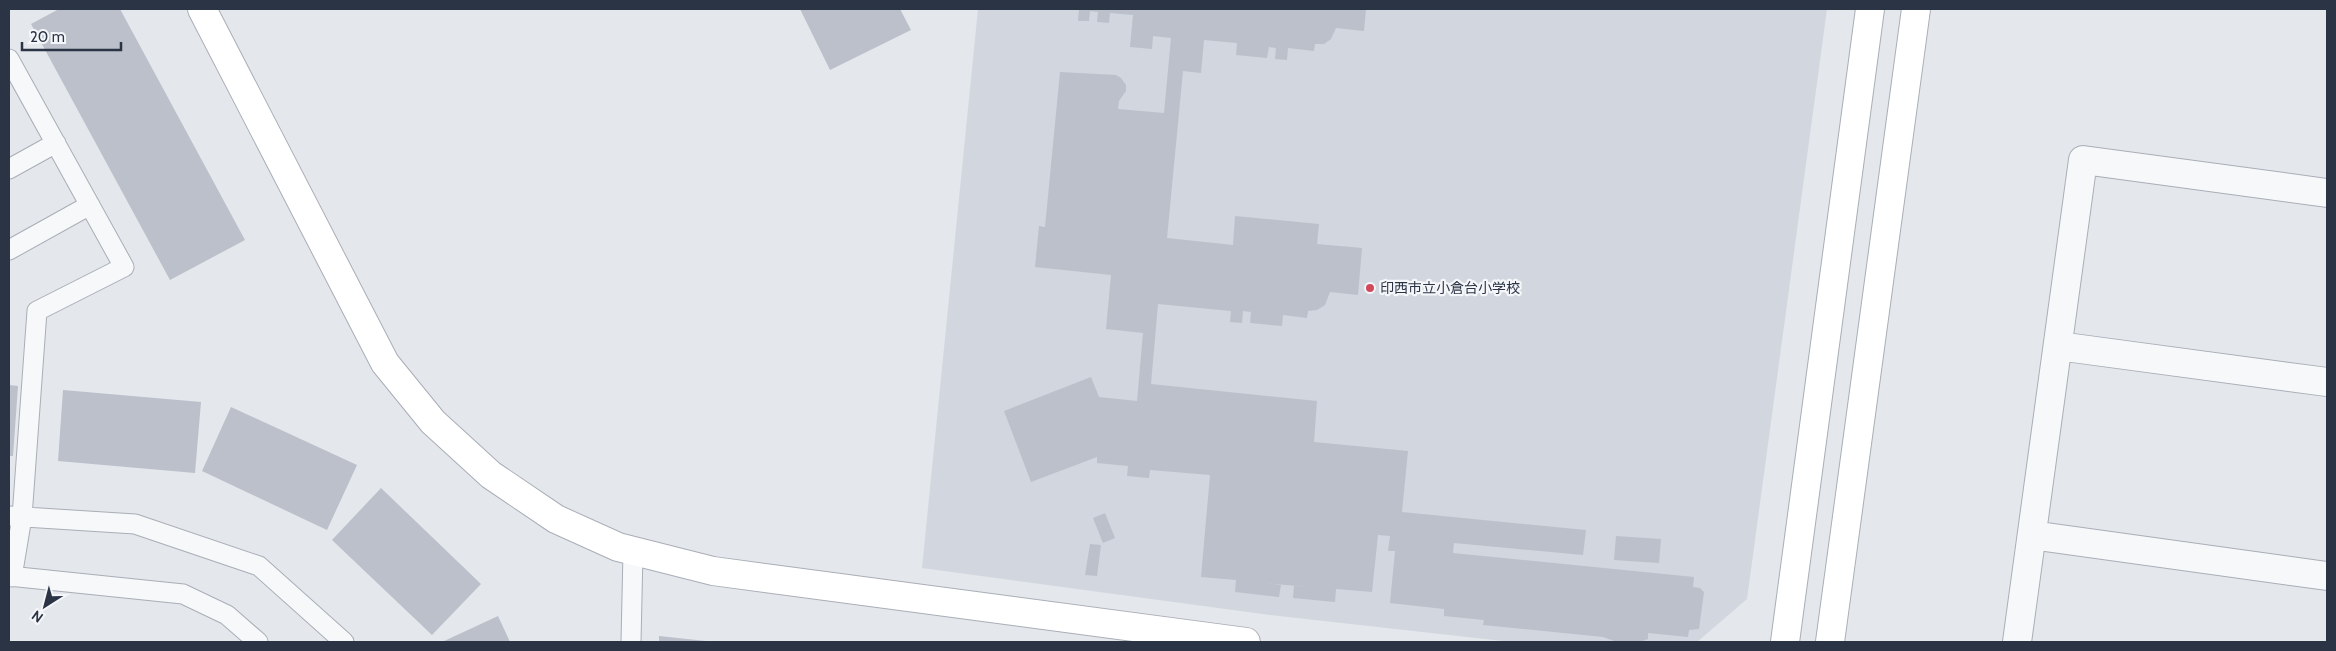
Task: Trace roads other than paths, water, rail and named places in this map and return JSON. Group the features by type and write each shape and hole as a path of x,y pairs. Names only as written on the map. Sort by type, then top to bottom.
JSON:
{"street":[{"path":"202,9 385,363 433,422 491,475 556,518 618,547 713,571 1246,642"},
{"path":"1785,642 1870,9"},
{"path":"1830,642 1916,9"},
{"path":"2017,642 2083,160 2327,193"},
{"path":"2058,346 2327,382"},
{"path":"2032,535 2327,576"}],"lane":[{"path":"9,59 124,267 37,311 10,576 183,594 227,615 258,642"},
{"path":"9,168 56,143"},
{"path":"9,250 90,205"},
{"path":"16,516 135,524 259,566 344,642"},
{"path":"631,642 633,552"}],"place":[{"name":"印西市立小倉台小学校","path":"1370,288"}]}
